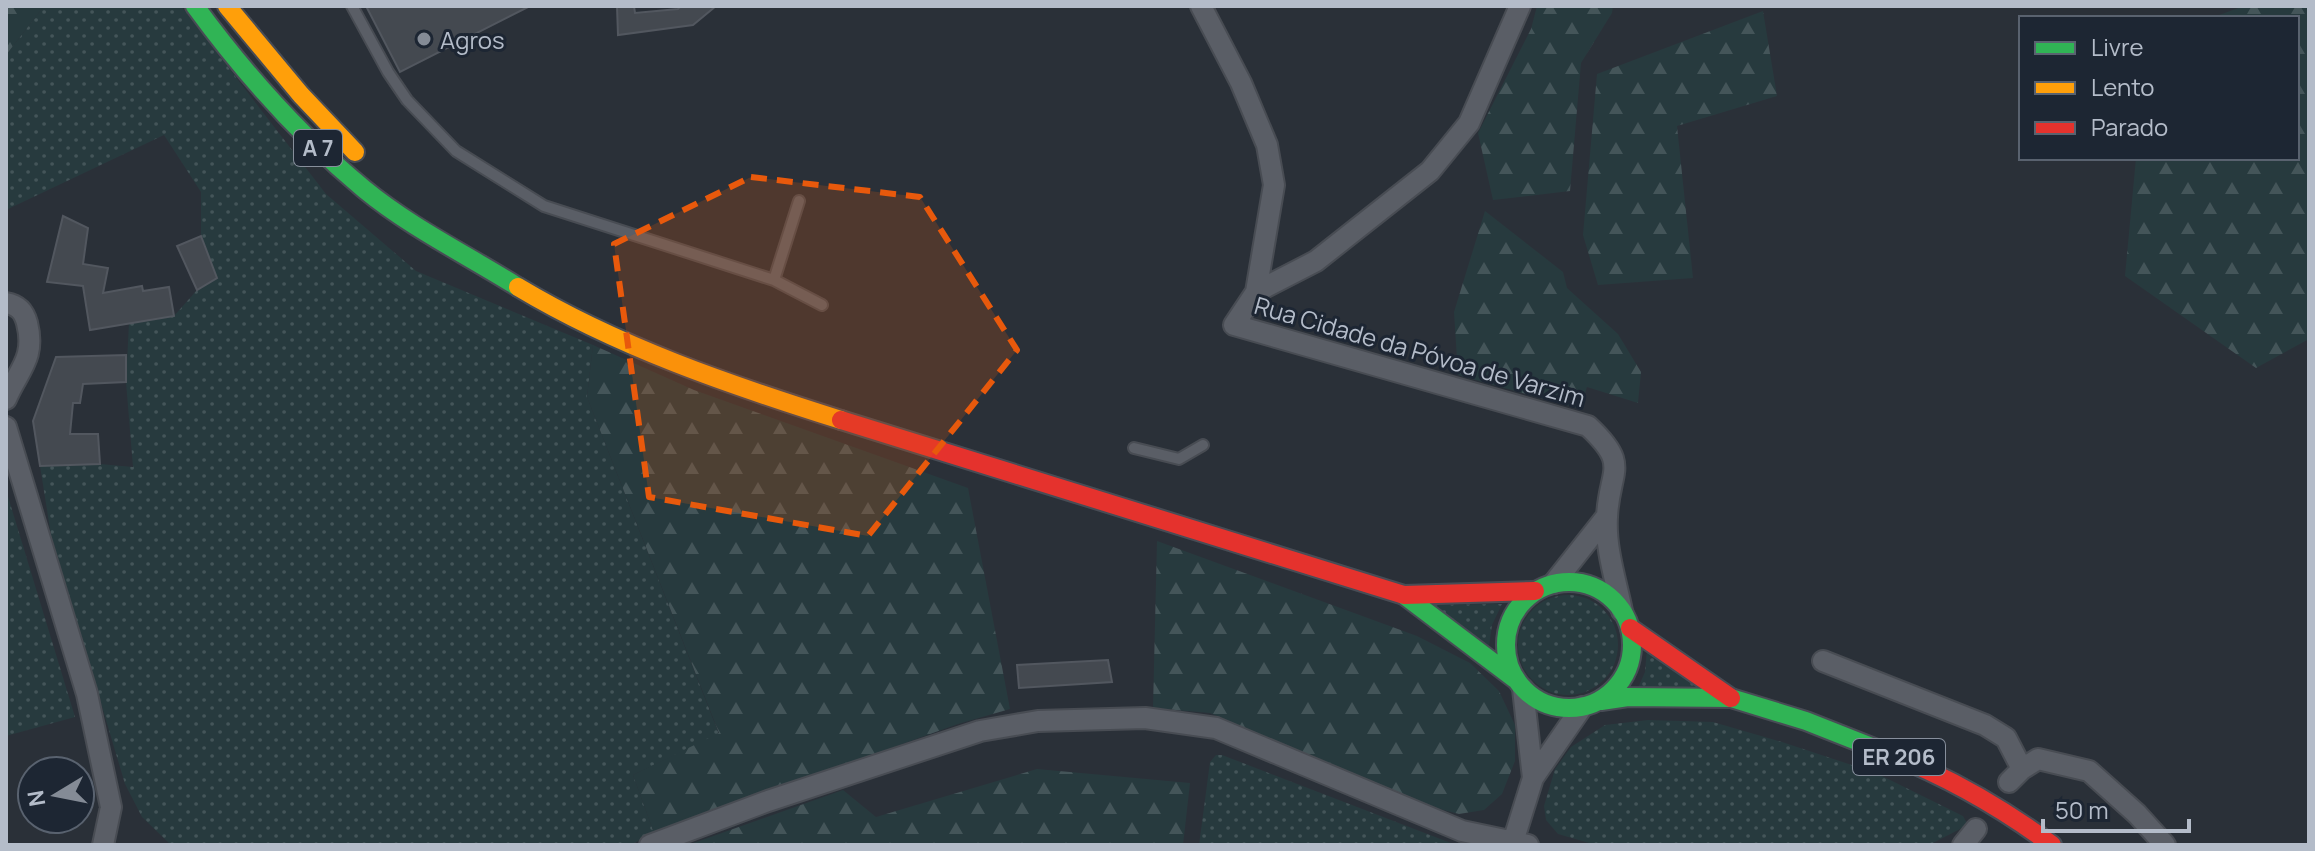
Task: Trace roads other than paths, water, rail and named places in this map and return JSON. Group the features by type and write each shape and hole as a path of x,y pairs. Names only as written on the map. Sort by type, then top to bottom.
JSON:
{"main road":[{"name":"A 7","path":"195,6 254,82 338,167 382,202 471,258"},
{"name":"A 7","path":"232,11 301,95 369,166"},
{"path":"388,185 471,258 542,301 633,347 720,380 986,466 1404,595 1544,587 1573,582 1592,587 1609,597 1626,620 1731,698"},
{"path":"1519,684 1506,655 1510,622 1520,605 1544,587"},
{"path":"1404,595 1547,704 1592,704 1628,697 1731,698"},
{"path":"1592,704 1612,693 1628,668 1632,650 1626,620"},
{"name":"ER 206","path":"1731,698 1806,721 1937,773 2017,819 2052,845"}],"street":[{"path":"1201,6 1241,83 1267,145 1274,185 1256,292"},
{"path":"1256,292 1316,261 1430,171 1469,123 1520,6"},
{"name":"Rua Cidade da Póvoa de Varzim","path":"1256,292 1234,325 1588,426 1608,444 1616,471 1607,516 1610,554 1626,620"},
{"path":"6,303 25,314 31,345 26,363 6,396"},
{"path":"6,427 87,694 111,807 103,845"},
{"path":"1544,587 1607,516"},
{"path":"1823,661 1985,725 2006,738 2016,775 2038,759 2089,771 2137,814 2165,845"},
{"path":"650,845 768,801 980,731 1038,721 1145,718 1216,728 1462,831 1520,844 1533,778 1519,684"},
{"path":"1533,778 1592,704"}],"lane":[{"path":"352,6 407,100 456,151 544,206 774,280 822,305"},
{"path":"774,280 799,201"},
{"path":"1134,448 1179,459 1203,445"}],"place":[{"name":"Agros","path":"424,39"}]}
